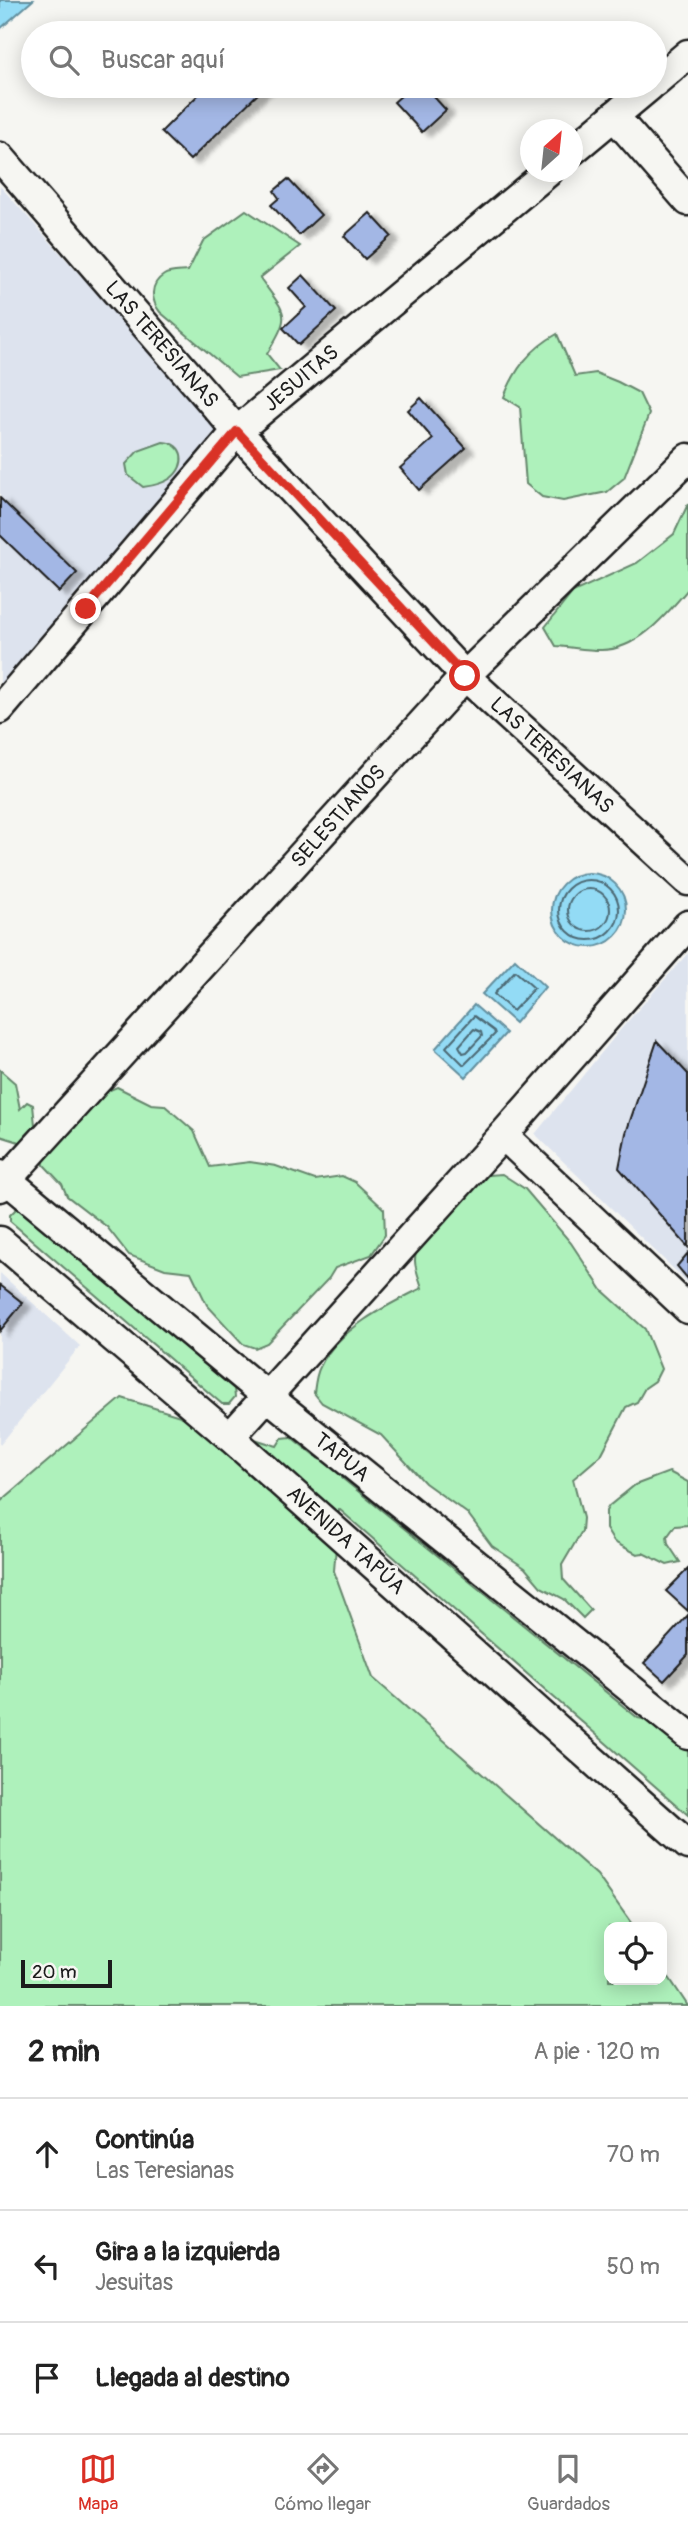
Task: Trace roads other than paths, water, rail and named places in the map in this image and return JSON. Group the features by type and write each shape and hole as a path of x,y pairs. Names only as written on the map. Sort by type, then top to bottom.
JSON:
{"street":[{"path":"667,72 688,54"},
{"path":"583,142 636,98"},
{"path":"614,116 688,201"},
{"name":"LAS TERESIANAS","path":"0,157 237,431 465,676 688,880"},
{"name":"JESUITAS","path":"0,709 237,431 536,182"},
{"name":"SELESTIANOS","path":"2,1180 465,676 688,458"},
{"path":"230,1437 503,1135 688,925"},
{"path":"503,1135 688,1309"},
{"name":"TAPUA","path":"2,1180 688,1735"},
{"name":"AVENIDA TAPÚA","path":"0,1241 230,1437 688,1845"}],"water":[{"path":"0,0 33,0 0,29"},
{"path":"589,873 603,876 615,884 623,896 626,910 623,924 615,936 603,944 589,947 575,944 563,936 555,924 552,910 555,896 563,884 575,876"},
{"path":"515,959 545,987 515,1023 482,994"},
{"path":"474,1005 506,1033 466,1077 435,1049"}]}
